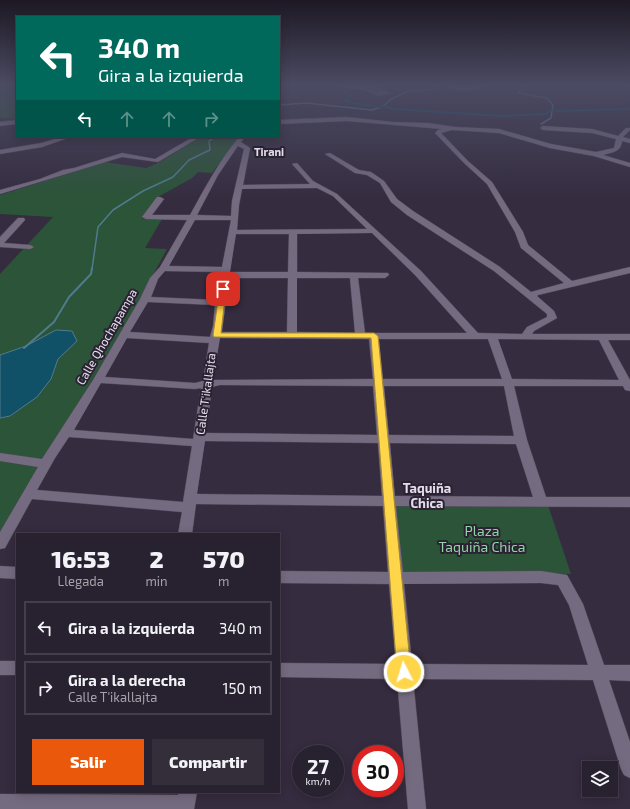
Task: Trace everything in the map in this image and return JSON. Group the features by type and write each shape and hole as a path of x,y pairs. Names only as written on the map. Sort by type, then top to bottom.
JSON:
{"street":[{"path":"0,124 11,123"},
{"path":"387,123 428,125 456,129"},
{"path":"570,284 524,246 519,232 490,183 438,134 445,128 499,131 550,146 596,154 630,165"},
{"path":"543,128 592,132 630,141"},
{"path":"596,154 616,149 619,138 628,129"},
{"path":"0,152 42,145 65,138"},
{"path":"0,192 122,155 156,161 195,138"},
{"name":"Calle T'ikallajta","path":"185,533 216,338 220,303 233,232 236,203 247,148 240,140"},
{"name":"Calle Qhochapampa","path":"0,544 28,494 98,380 145,299 154,278 163,268 215,175 231,150 240,140"},
{"path":"328,154 357,172 369,173 382,182 394,200 410,213 497,269 551,313 552,318 530,329 524,337"},
{"path":"295,164 310,182 335,195 418,273 476,336"},
{"path":"240,187 318,186"},
{"path":"160,199 146,217 235,218"},
{"path":"0,244 21,220"},
{"path":"292,335 293,231"},
{"path":"233,232 373,231"},
{"path":"0,244 30,246"},
{"path":"163,268 293,275 385,275"},
{"path":"531,296 535,293 630,270"},
{"path":"354,276 360,336"},
{"path":"145,299 220,303"},
{"path":"123,335 216,338 292,335 630,337"},
{"path":"374,336 417,809"},
{"path":"492,337 508,382 521,440 541,501"},
{"path":"602,337 629,385"},
{"path":"98,380 195,386 220,382 379,381 629,385"},
{"path":"66,434 200,440 384,438 521,440"},
{"path":"0,457 46,464"},
{"path":"28,494 180,507 191,503 388,501 630,502"},
{"path":"0,572 16,573"},
{"path":"280,576 395,578 541,577 562,579 576,604 630,769"},
{"path":"0,668 16,668"},
{"path":"280,670 630,673"},
{"path":"0,803 186,802"}],"green space":[{"path":"199,138 238,138 212,173 198,172 192,178 158,197 142,219 162,219 145,248 167,249 130,318 0,530 0,274 53,217 0,214 0,195 105,162 146,168 158,163"},
{"name":"Plaza Taquiña Chica","path":"394,504 548,505 571,574 400,572"}],"water":[{"path":"56,330 72,331 77,341 58,359 51,379 37,397 10,416 0,418 0,355 26,346"}],"waterway":[{"path":"92,269 98,227 113,210 143,191 173,177 189,160 210,150 209,141 214,138"},
{"path":"24,348 54,322 69,297 91,274 92,268"}],"district":[{"name":"Tirani","path":"269,152"},
{"name":"Taquiña Chica","path":"427,496"}],"route":[{"path":"223,289 217,335 374,336 404,672"}]}
